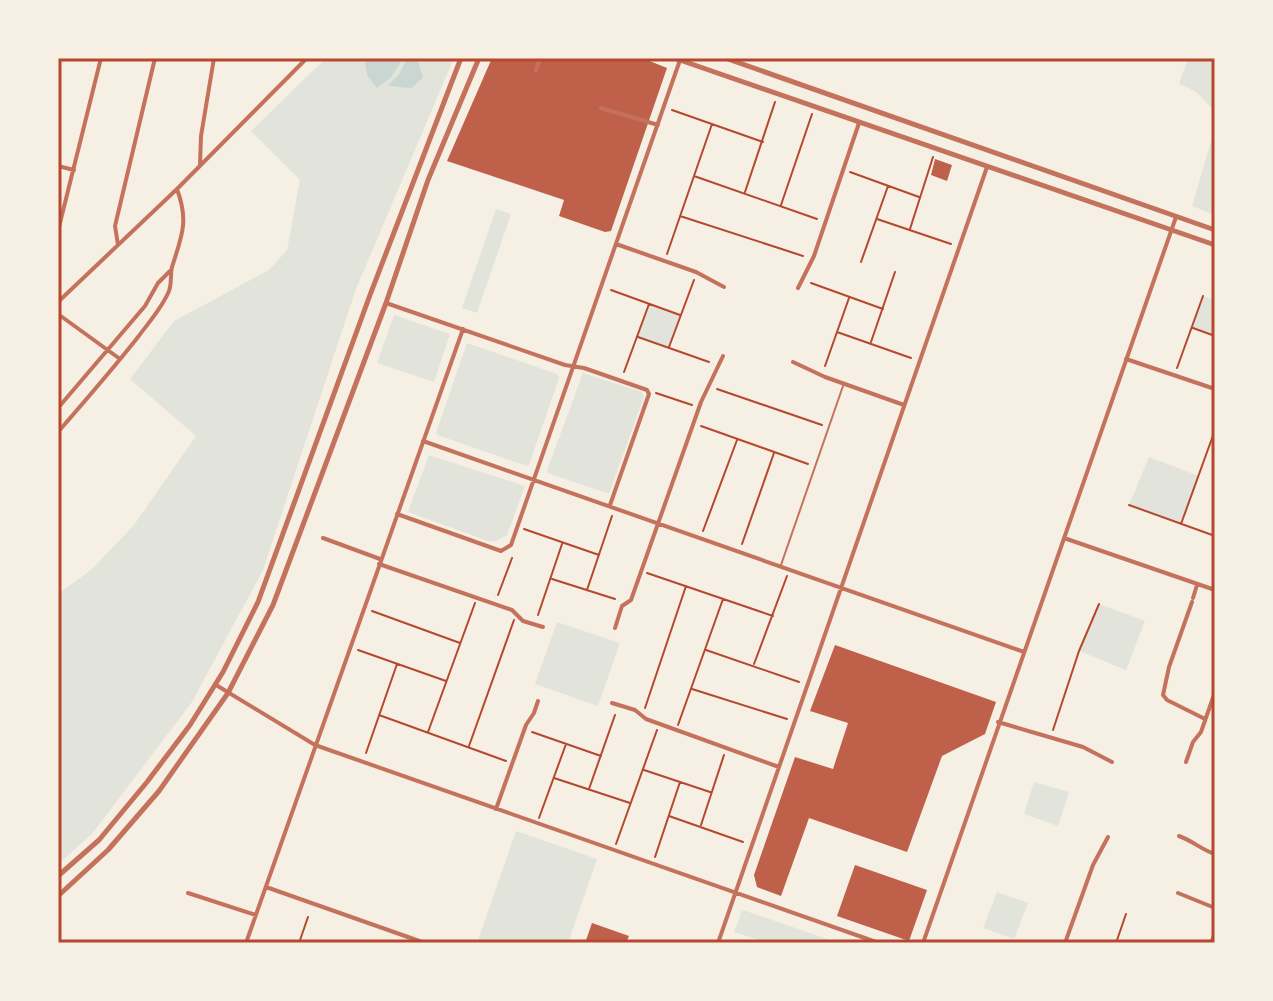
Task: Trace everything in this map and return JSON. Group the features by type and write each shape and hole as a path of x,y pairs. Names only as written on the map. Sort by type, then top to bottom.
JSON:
{"street":[{"path":"58,231 101,58"},
{"path":"118,245 115,226 155,58"},
{"path":"200,165 201,136 214,58"},
{"path":"58,302 177,189 307,58"},
{"path":"58,876 99,840 147,782 216,685 258,602 461,58"},
{"path":"58,896 108,850 159,791 228,693 273,605 386,303 428,180 479,58"},
{"path":"536,70 540,58"},
{"path":"725,58 1215,230"},
{"path":"397,514 501,551 511,545 658,125 678,59 1215,245"},
{"path":"601,108 658,125"},
{"path":"798,288 810,264 859,123"},
{"path":"58,166 74,170"},
{"path":"718,943 987,167"},
{"path":"58,408 171,269 180,249 183,228 183,206 177,189"},
{"path":"923,943 1176,217"},
{"path":"616,244 696,272 724,287"},
{"path":"58,432 160,308 171,288 171,269"},
{"path":"386,303 647,390 649,394 610,506"},
{"path":"58,314 120,359"},
{"path":"246,943 463,329"},
{"path":"615,628 622,606 631,600 701,402 723,356"},
{"path":"1126,359 1215,389"},
{"path":"793,362 904,405"},
{"path":"423,441 1024,652"},
{"path":"323,538 512,610 523,621 543,627"},
{"path":"1064,538 1215,590"},
{"path":"1198,584 1169,667 1163,695 1205,719"},
{"path":"216,685 315,745 879,943"},
{"path":"1186,762 1215,692"},
{"path":"496,809 526,725 538,701"},
{"path":"612,703 635,710 646,719 779,767"},
{"path":"998,722 1083,747 1112,762"},
{"path":"1179,836 1199,843 1206,851 1215,854"},
{"path":"1065,943 1089,874 1108,837"},
{"path":"266,887 425,943"},
{"path":"188,893 256,915"},
{"path":"1178,893 1215,908"},
{"path":"1211,943 1215,933"}],"lane":[{"path":"780,566 844,384"}],"path":[{"path":"744,194 775,102"},
{"path":"672,110 763,142"},
{"path":"781,207 812,114"},
{"path":"667,254 712,124"},
{"path":"909,230 933,157"},
{"path":"849,171 921,197"},
{"path":"694,176 822,221"},
{"path":"861,262 888,186"},
{"path":"680,216 803,256"},
{"path":"876,218 952,244"},
{"path":"871,344 895,272"},
{"path":"668,348 694,280"},
{"path":"811,283 883,309"},
{"path":"611,290 680,315"},
{"path":"1177,369 1203,296"},
{"path":"825,366 849,297"},
{"path":"623,377 649,304"},
{"path":"1192,328 1215,336"},
{"path":"837,332 912,358"},
{"path":"637,337 709,362"},
{"path":"717,389 829,428"},
{"path":"647,390 694,406"},
{"path":"700,425 815,466"},
{"path":"1181,524 1215,430"},
{"path":"703,531 737,439"},
{"path":"742,544 775,452"},
{"path":"1129,505 1215,536"},
{"path":"587,590 613,514"},
{"path":"523,528 599,555"},
{"path":"538,615 562,542"},
{"path":"496,600 512,558"},
{"path":"646,572 773,616"},
{"path":"754,666 787,575"},
{"path":"551,578 615,599"},
{"path":"645,710 686,586"},
{"path":"678,726 723,599"},
{"path":"428,732 476,602"},
{"path":"1053,730 1079,651 1099,604"},
{"path":"371,610 461,643"},
{"path":"469,747 514,620"},
{"path":"706,649 799,682"},
{"path":"357,650 447,681"},
{"path":"365,755 397,664"},
{"path":"691,688 787,719"},
{"path":"379,715 506,761"},
{"path":"589,789 615,715"},
{"path":"616,845 657,730"},
{"path":"531,731 601,756"},
{"path":"539,819 566,744"},
{"path":"700,827 724,754"},
{"path":"643,770 712,792"},
{"path":"554,778 631,803"},
{"path":"654,858 680,782"},
{"path":"668,816 743,842"},
{"path":"1116,943 1126,914"},
{"path":"299,943 308,917"}],"shaded area":[{"path":"326,58 454,58 356,289 263,570 192,702 92,834 58,864 58,594 92,569 134,525 196,436 130,379 174,321 269,270 287,250 300,180 251,131"},
{"path":"369,58 397,58 401,62 391,77 377,88 367,75 365,63"},
{"path":"407,58 418,61 423,78 411,88 388,86 400,73"},
{"path":"1188,58 1215,58 1215,114 1200,95 1179,84"},
{"path":"1215,128 1215,215 1192,206"},
{"path":"496,209 511,214 477,313 462,308"},
{"path":"1203,296 1215,300 1215,336 1192,328"},
{"path":"649,304 680,315 668,348 637,337"},
{"path":"394,315 450,334 434,382 377,363"},
{"path":"467,343 557,374 559,378 527,466 436,433"},
{"path":"583,373 642,392 644,397 609,494 548,473 547,470"},
{"path":"429,455 525,486 507,535 495,542 488,541 408,512"},
{"path":"1149,457 1199,476 1181,524 1129,505"},
{"path":"1099,604 1145,621 1126,670 1079,651"},
{"path":"557,622 620,643 598,706 535,684"},
{"path":"1034,782 1069,792 1058,826 1024,814"},
{"path":"516,831 597,859 568,943 477,943"},
{"path":"997,892 1028,903 1014,939 983,928"},
{"path":"742,911 839,943 768,943 734,932"}],"building":[{"path":"492,58 642,58 667,68 611,231 605,232 559,216 564,200 447,161"},
{"path":"935,159 952,165 947,181 931,175"},
{"path":"835,645 996,702 985,734 942,756 907,852 809,818 781,896 757,887 754,875 795,757 833,769 848,723 810,711"},
{"path":"855,865 927,890 909,941 837,916"},
{"path":"592,923 629,936 626,943 585,943"}]}
